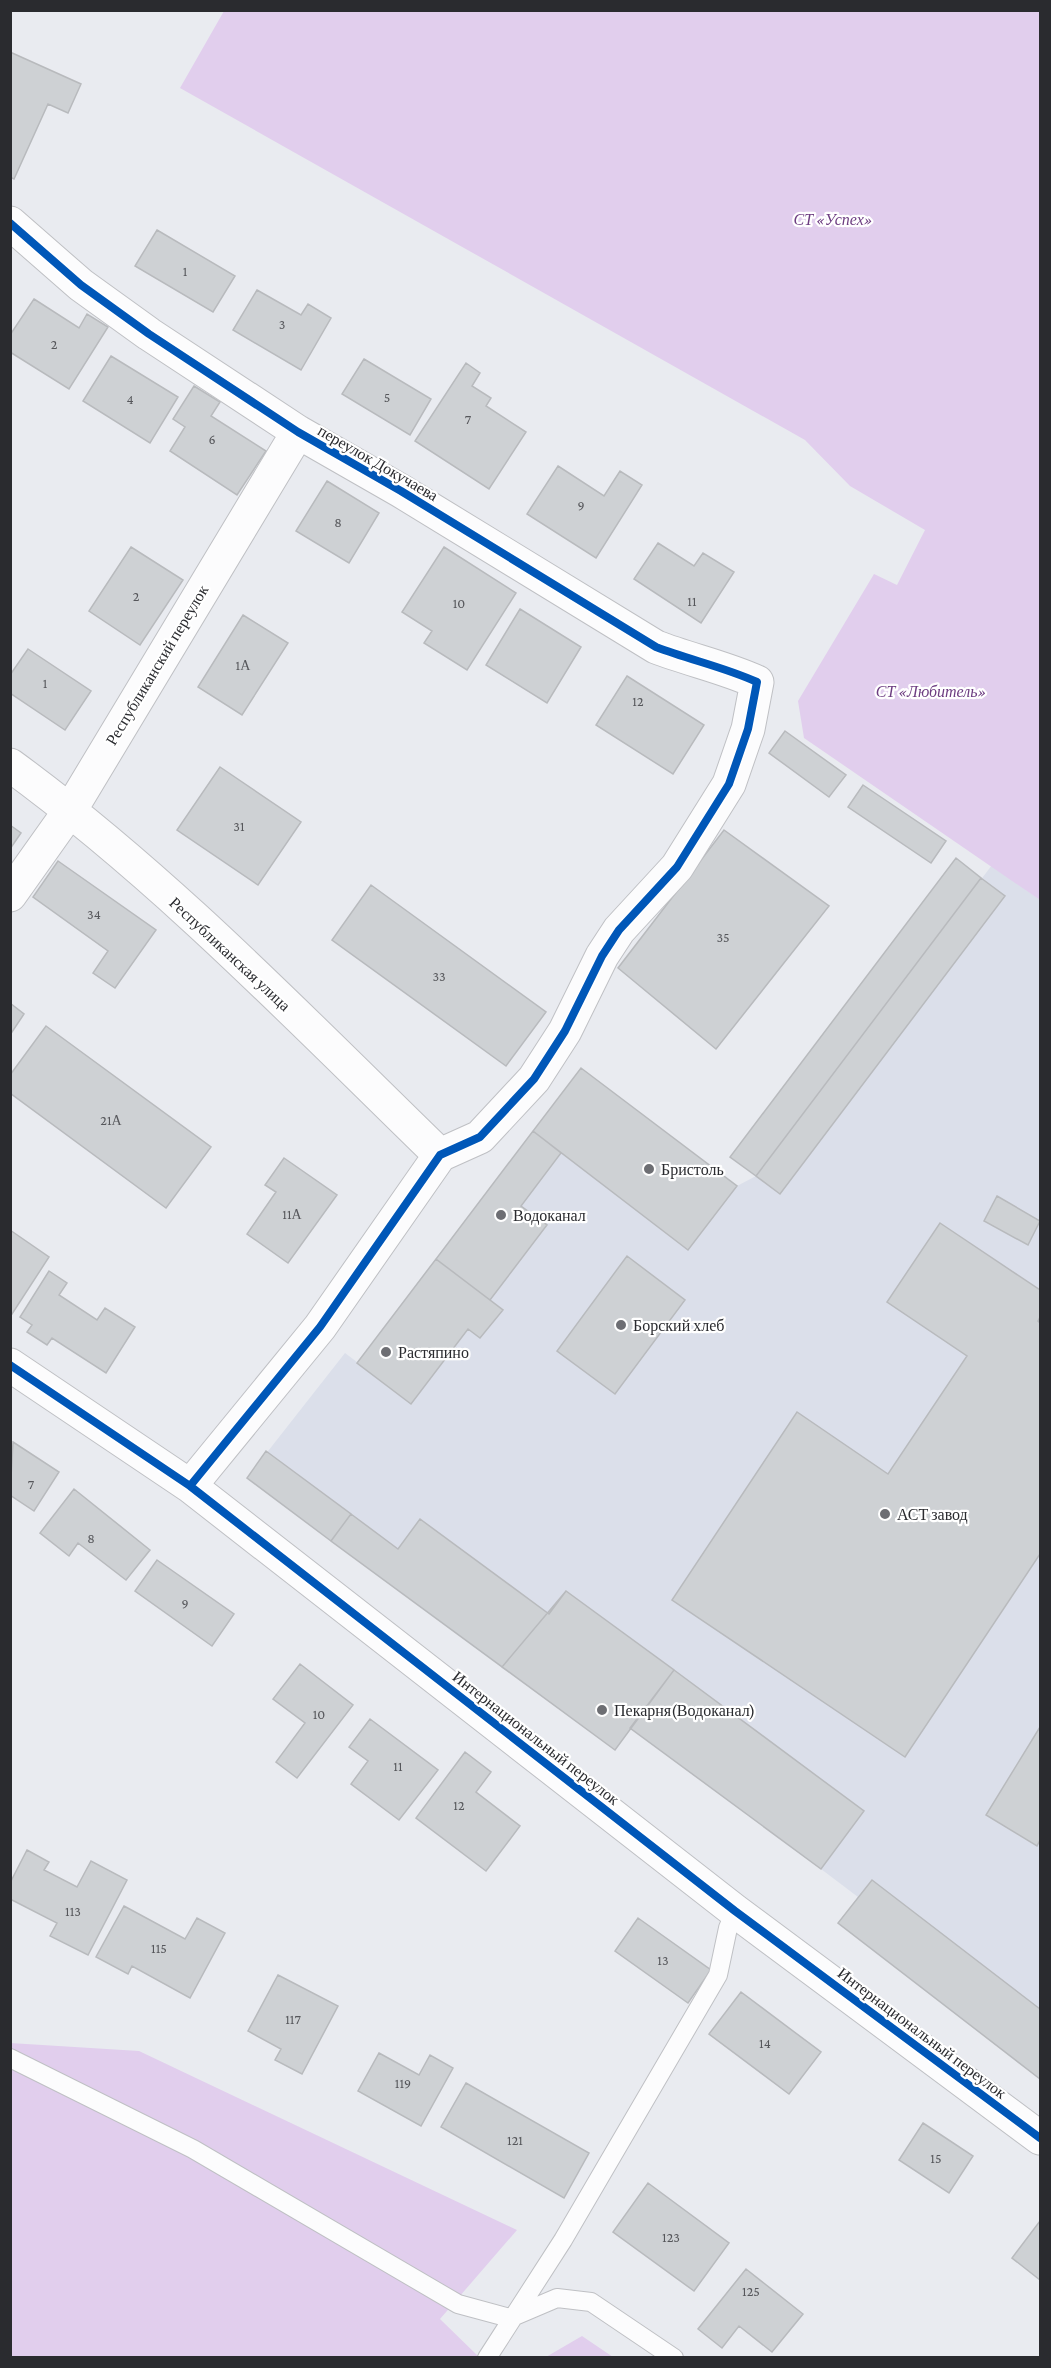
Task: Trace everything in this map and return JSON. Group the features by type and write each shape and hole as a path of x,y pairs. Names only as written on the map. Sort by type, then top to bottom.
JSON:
{"street":[{"name":"переулок Докучаева","path":"10,223 81,285 298,432 401,491 656,647 689,659 726,667 757,682 748,729 729,784 677,867 619,930 602,956 565,1031 534,1079 480,1137 440,1155"},
{"name":"Республиканский переулок","path":"10,895 71,809 298,432"},
{"name":"Республиканская улица","path":"10,765 71,809 244,965 440,1155"},
{"path":"190,1486 320,1327 440,1155"},
{"name":"Интернациональный переулок","path":"10,1365 190,1486 735,1911 1041,2138"}],"lane":[{"path":"487,2358 510,2318 563,2240 718,1975 728,1928 735,1911"},
{"path":"10,2058 192,2150 458,2304 510,2318 557,2298 591,2302 674,2358"}],"shaded area":[{"path":"992,865 1040,900 1040,2079 838,1923 858,1897 631,1728 615,1750 247,1478 345,1353 357,1362 581,1068 737,1186 756,1176"}],"green space":[{"name":"СТ «Успех»","path":"224,11 1040,11 1040,900 804,738 798,701 874,574 897,585 925,530 850,486 805,440 180,88"},
{"path":"10,2043 139,2051 517,2230 440,2319 479,2357 11,2357"},
{"path":"582,2336 613,2357 546,2357"}],"building":[{"path":"10,52 81,84 68,113 48,104 14,179 10,177"},
{"path":"157,230 235,276 213,312 135,266"},
{"path":"257,290 301,315 308,304 331,318 301,370 233,330"},
{"path":"34,299 79,328 87,314 108,327 69,389 10,352 10,335"},
{"path":"111,356 178,397 150,443 83,401"},
{"path":"364,359 431,399 410,435 342,394"},
{"path":"466,363 480,373 472,386 491,398 486,406 526,432 489,489 415,441"},
{"path":"194,386 220,402 211,416 266,451 237,495 170,451 185,427 173,419"},
{"path":"558,466 604,496 620,471 642,485 596,558 527,514"},
{"path":"327,481 379,513 349,563 296,531"},
{"path":"658,543 694,566 703,553 734,572 701,623 634,579"},
{"path":"131,547 183,580 140,645 89,611"},
{"path":"444,547 516,593 467,670 424,643 432,631 402,612"},
{"path":"520,609 581,647 547,703 486,665"},
{"path":"243,615 288,643 242,715 198,687"},
{"path":"28,649 91,691 65,730 10,693 10,675"},
{"path":"627,676 704,725 673,774 596,725"},
{"path":"785,731 846,775 829,797 769,753"},
{"path":"220,767 301,822 258,885 177,830"},
{"path":"863,785 946,841 931,863 848,807"},
{"path":"10,825 21,833 10,849"},
{"path":"724,830 829,906 716,1049 618,968"},
{"path":"956,858 981,878 756,1176 730,1157"},
{"path":"58,861 156,930 115,988 93,973 108,951 33,897"},
{"path":"981,878 1005,896 780,1194 756,1176"},
{"path":"371,885 546,1012 506,1066 332,940"},
{"path":"10,1003 24,1014 10,1035"},
{"path":"46,1026 211,1147 166,1208 10,1093 10,1075"},
{"name":"Бристоль","path":"581,1068 737,1186 688,1250 533,1131"},
{"name":"Водоканал","path":"533,1131 561,1153 521,1206 547,1225 490,1300 436,1259"},
{"path":"284,1158 337,1195 288,1263 247,1234 276,1192 265,1185"},
{"path":"997,1196 1040,1221 1028,1245 984,1221"},
{"name":"АСТ завод","path":"940,1223 1040,1290 1038,1321 1040,1323 1040,1554 905,1757 672,1600 797,1412 888,1474 967,1356 887,1302"},
{"path":"10,1230 49,1257 12,1314 10,1313"},
{"name":"Борский хлеб","path":"627,1256 685,1300 615,1394 557,1351"},
{"path":"436,1259 503,1310 480,1338 468,1329 411,1404 357,1363"},
{"path":"49,1271 67,1283 59,1295 97,1320 105,1308 135,1327 106,1373 52,1338 47,1345 27,1332 32,1325 20,1317"},
{"path":"13,1442 59,1472 34,1511 10,1495"},
{"path":"266,1451 351,1514 331,1541 247,1478"},
{"path":"74,1489 150,1550 126,1580 78,1543 69,1556 40,1533"},
{"path":"351,1514 398,1549 420,1519 549,1614 566,1591 674,1670 615,1750 331,1541"},
{"path":"157,1560 234,1614 212,1646 135,1591"},
{"name":"Пекарня(Водоканал)","path":"566,1591 674,1670 615,1750 502,1667"},
{"path":"300,1664 353,1705 297,1778 276,1762 305,1723 273,1699"},
{"path":"674,1670 864,1811 821,1869 630,1728"},
{"path":"370,1719 438,1770 399,1820 351,1784 368,1761 349,1747"},
{"path":"1040,1727 1040,1840 1037,1846 986,1815"},
{"path":"465,1752 491,1772 476,1792 520,1826 486,1871 416,1818"},
{"path":"27,1850 49,1862 44,1870 77,1887 91,1861 127,1880 88,1955 50,1936 57,1923 10,1899 10,1883"},
{"path":"872,1880 1040,2009 1040,2079 838,1923"},
{"path":"124,1906 185,1939 197,1918 225,1933 190,1998 132,1966 128,1974 96,1957"},
{"path":"638,1918 711,1970 688,2003 615,1951"},
{"path":"278,1975 338,2006 302,2074 275,2060 281,2049 248,2031"},
{"path":"741,1992 821,2052 789,2094 709,2034"},
{"path":"379,2053 419,2075 430,2055 453,2068 421,2126 358,2091"},
{"path":"466,2083 589,2153 564,2198 441,2127"},
{"path":"923,2123 973,2156 949,2193 899,2160"},
{"path":"648,2183 729,2243 694,2291 613,2232"},
{"path":"1040,2221 1040,2280 1012,2258"},
{"path":"746,2269 803,2314 772,2352 739,2326 722,2348 698,2329"}],"cycle path":[{"path":"10,223 81,285 149,334 298,432 401,491 656,647 757,682 748,729 729,784 677,867 619,930 602,956 565,1031 534,1079 480,1137 440,1155 320,1327 190,1486"},
{"path":"10,1365 190,1486 735,1911 1040,2138"}],"place":[{"name":"Бристоль","path":"649,1169"},
{"name":"Водоканал","path":"501,1215"},
{"name":"Борский хлеб","path":"621,1325"},
{"name":"Растяпино","path":"386,1352"},
{"name":"АСТ завод","path":"885,1514"},
{"name":"Пекарня(Водоканал)","path":"602,1710"}],"park label":[{"name":"СТ «Любитель»","path":"931,691"}]}
